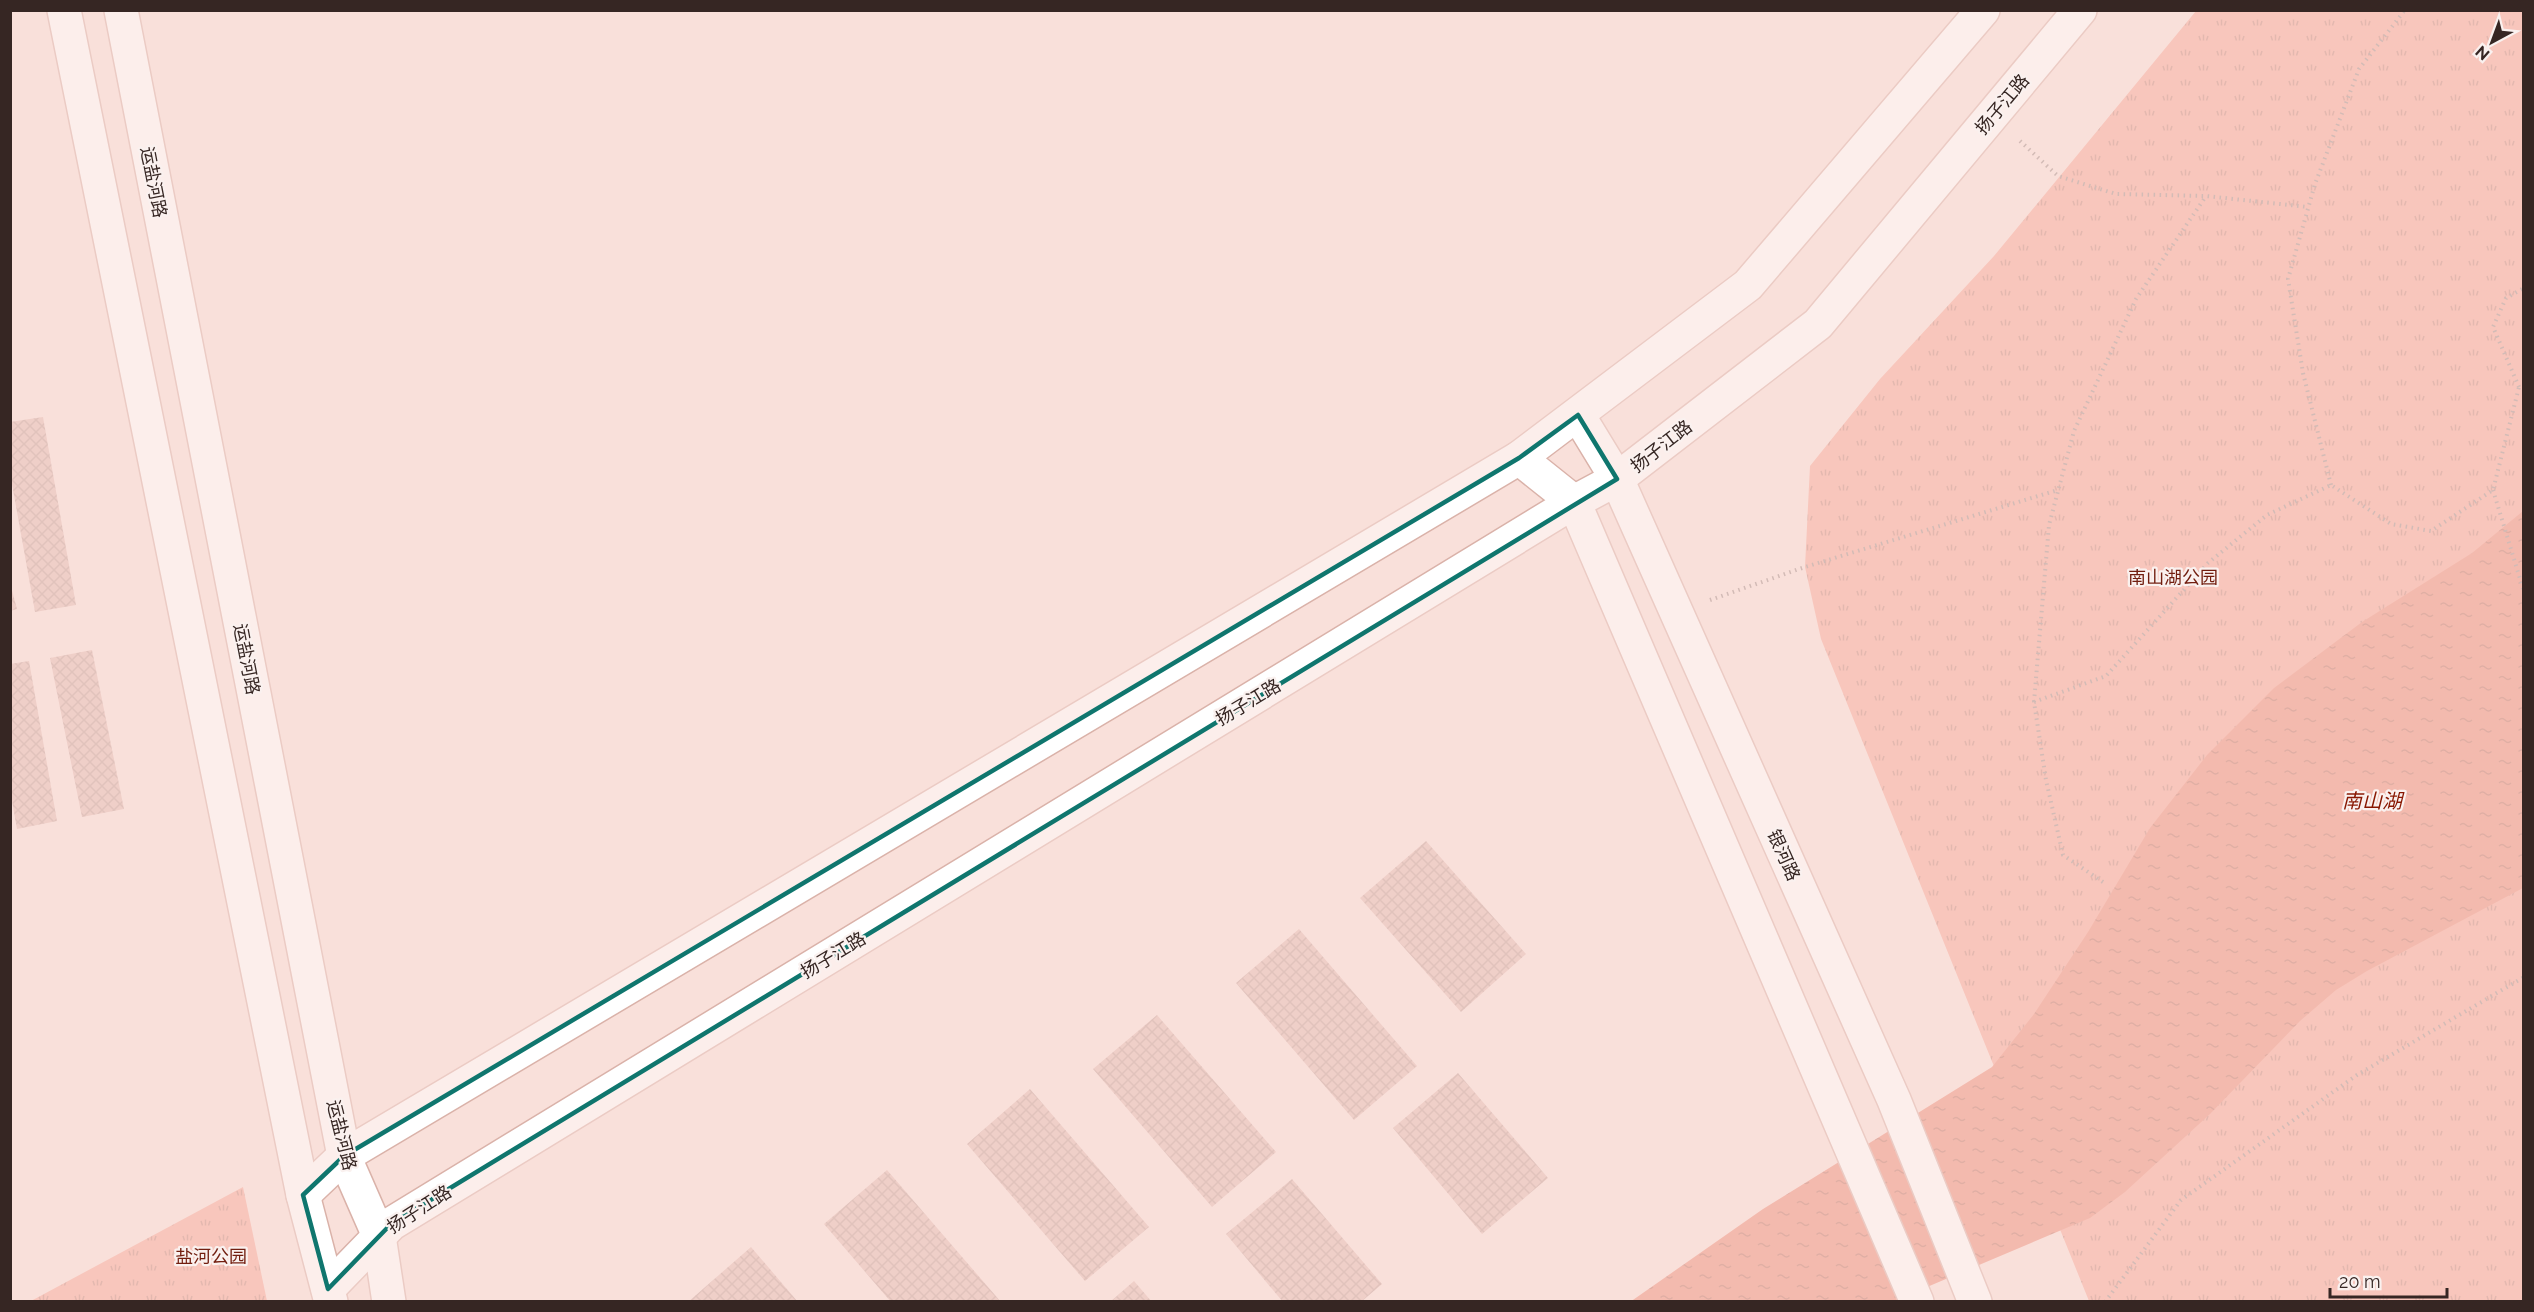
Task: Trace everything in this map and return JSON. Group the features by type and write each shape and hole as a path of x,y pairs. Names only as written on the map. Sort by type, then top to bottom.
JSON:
{"main road":[{"path":"64,10 303,1195 330,1295"},
{"name":"运盐河路","path":"121,10 344,1156 379,1236 389,1302"},
{"path":"303,1195 344,1156 1519,458 1748,285 1983,10"},
{"name":"扬子江路","path":"330,1295 391,1224 1574,502 1617,479 1818,324 2080,10"},
{"name":"银河路","path":"1578,415 1617,479 1894,1100 1973,1299"},
{"path":"1519,458 1574,502 1917,1302"}],"path":[{"path":"2405,10 2359,69 2308,207 2288,279 2302,373 2331,485 2391,524 2431,531 2493,490"},
{"path":"1992,115 2058,176 2116,194 2206,196 2308,207"},
{"path":"2103,882 2063,855 2046,780 2034,702 2049,525 2074,431 2136,299 2206,196"},
{"path":"2523,288 2506,298 2493,327 2521,387 2493,490 2523,592"},
{"path":"2034,702 2106,676 2208,563 2267,515 2331,485"},
{"path":"1675,612 1805,567 2058,489"},
{"path":"2104,1302 2181,1200 2357,1075 2523,976"}],"highlighted area":[{"path":"1578,415 1617,479 391,1224 328,1289 303,1195 344,1156 1519,458"}],"green space":[{"name":"南山湖公园","path":"2196,11 2523,11 2523,1301 2089,1301 1821,639 1805,567 1810,466 1880,379 1994,256"},
{"name":"盐河公园","path":"243,1187 267,1301 31,1301"}],"water":[{"name":"南山湖","path":"2523,511 2523,888 2367,971 2336,990 2300,1021 2210,1114 2125,1192 2090,1218 1894,1301 1630,1302 1763,1209 1992,1067 2034,1014 2088,932 2150,828 2207,755 2274,688 2362,622 2472,553"}],"building":[{"path":"43,417 76,605 35,612 10,473 10,422"},
{"path":"10,583 17,609 10,611"},
{"path":"92,650 124,809 82,817 50,658"},
{"path":"29,661 57,821 17,829 10,790 10,664"},
{"path":"1426,841 1526,954 1461,1012 1360,898"},
{"path":"1299,929 1417,1066 1354,1120 1236,983"},
{"path":"1157,1015 1276,1152 1212,1207 1093,1069"},
{"path":"1458,1073 1548,1178 1482,1234 1393,1128"},
{"path":"1030,1089 1149,1227 1085,1281 967,1144"},
{"path":"887,1170 1001,1302 891,1302 824,1224"},
{"path":"1292,1179 1382,1284 1361,1302 1283,1302 1226,1234"},
{"path":"751,1247 798,1302 688,1302"},
{"path":"1134,1281 1152,1302 1110,1302"}]}
